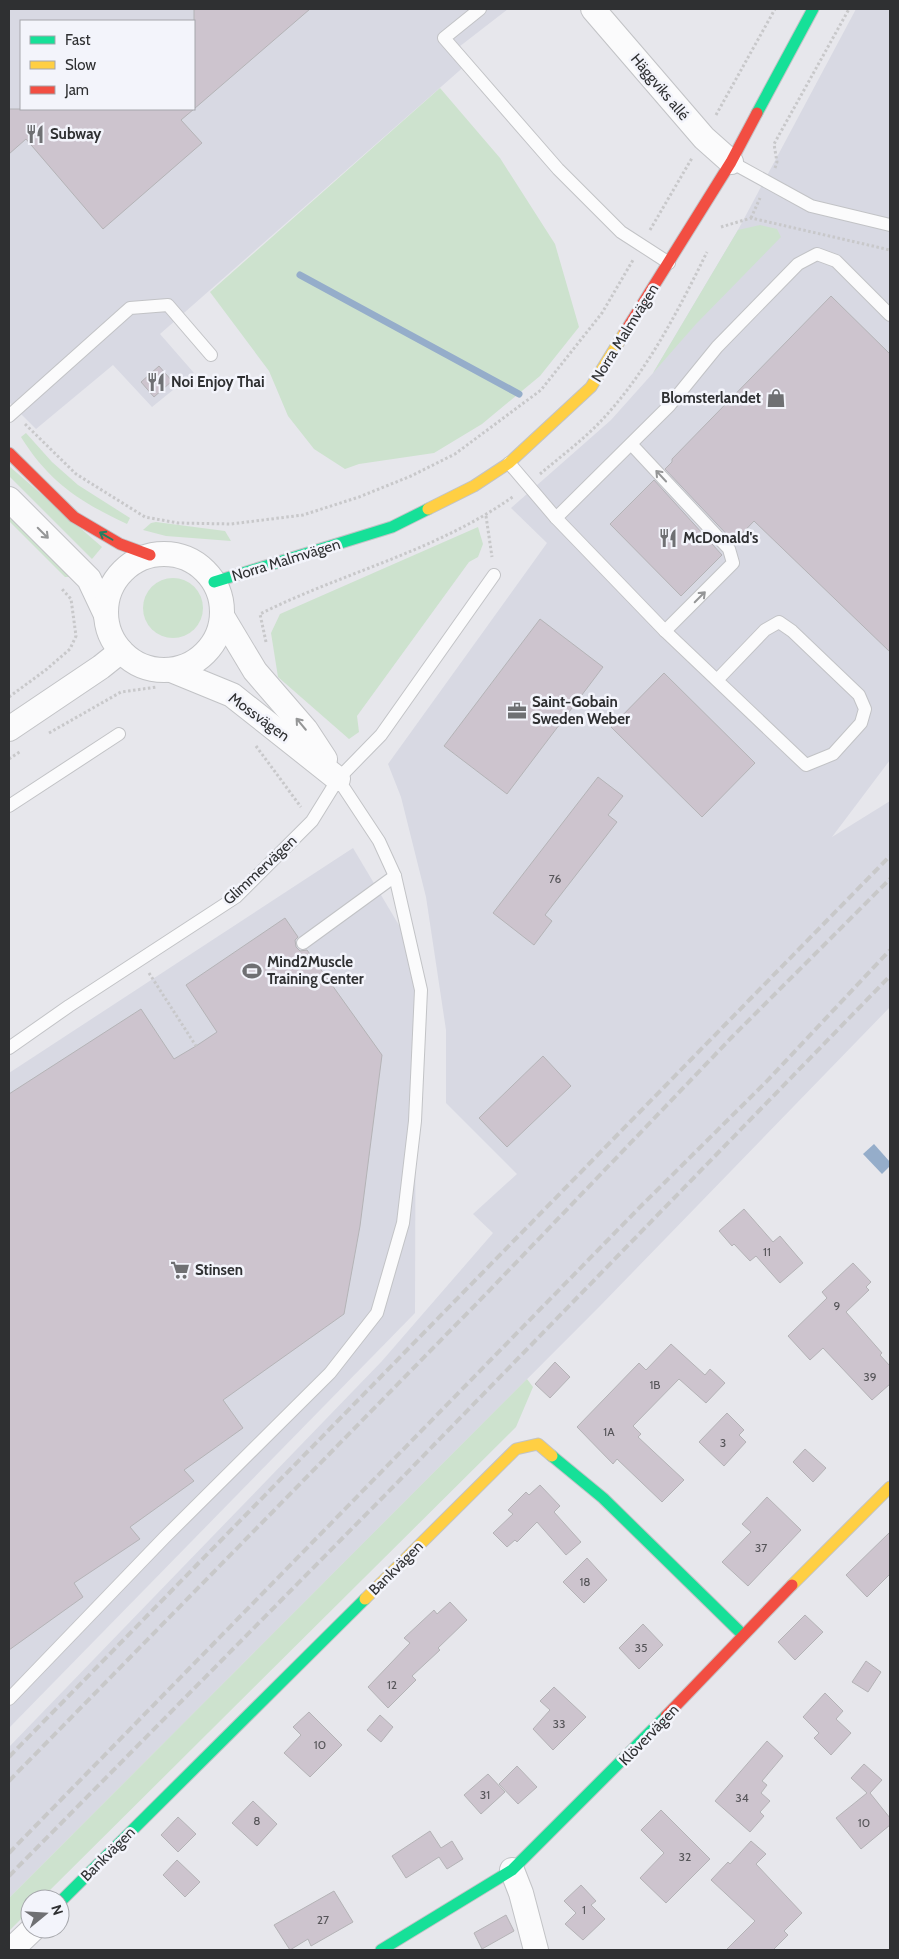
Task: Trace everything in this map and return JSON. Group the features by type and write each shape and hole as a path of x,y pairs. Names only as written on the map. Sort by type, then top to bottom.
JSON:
{"street":[{"name":"Häggviks allé","path":"593,9 704,138 731,162"},
{"name":"Norra Malmvägen","path":"214,582 392,527 474,486 509,464 591,386 731,162 813,9"},
{"name":"Mossvägen","path":"9,453 74,517 120,544 150,556"},
{"name":"Mossvägen","path":"9,499 89,579 106,617 111,635 121,651 134,662 151,668 165,678 232,695 338,779"},
{"name":"Mossvägen","path":"106,617 108,593 119,576 134,562 150,556 171,554 187,559 205,570 214,582 220,597 222,616 217,636 210,647 195,661 165,678"},
{"name":"Mossvägen","path":"222,616 256,671 306,730 338,779"},
{"path":"9,729 101,667 121,651"},
{"name":"Bankvägen","path":"70,1892 516,1449 538,1444 603,1498 743,1635"},
{"name":"Klövervägen","path":"381,1950 512,1870 632,1752 743,1635 890,1487"},
{"path":"512,1870 521,1893 536,1950"},
{"path":"11,1950 23,1939"}],"lane":[{"path":"480,9 444,38 558,170 621,232 669,263"},
{"path":"731,162 811,206 890,225"},
{"path":"556,518 632,445 669,406 717,346 798,264 817,254 836,260 890,315"},
{"path":"10,414 130,308 168,305 212,355"},
{"path":"632,445 729,549 733,563 665,631"},
{"path":"509,464 556,518 665,631 806,764 833,754 861,723 865,709 859,695 792,631 779,622 765,630 718,679"},
{"path":"338,779 381,735 494,574"},
{"path":"9,806 119,734"},
{"name":"Glimmervägen","path":"9,1048 236,898 312,821 338,779"},
{"name":"Mossvägen","path":"9,1700 164,1538 330,1373 377,1313 404,1223 415,1121 420,1052 421,990 395,876 379,841 338,779"},
{"path":"303,943 395,876"}],"path":[{"path":"10,414 76,474 144,517 178,523 232,524 303,515 360,497 411,476 455,454 541,390 602,312 704,138 775,9"},
{"path":"751,218 777,162 774,144 849,9"},
{"path":"486,516 494,574"},
{"path":"9,697 48,670 70,649 76,636 71,599"},
{"path":"43,736 121,692 165,678"},
{"path":"250,738 312,821"},
{"path":"9,759 22,750"},
{"path":"140,960 196,1046"}],"shaded area":[{"path":"9,9 508,9 455,50 467,64 160,334 194,373 152,407 113,365 36,429 9,402"},
{"path":"856,9 890,9 890,760 832,837 890,801 890,1007 600,1306 9,1898 9,1747 382,1361 493,1233 473,1214 517,1174 446,1103 446,1030 426,897 401,797 388,764 547,543 511,508 611,420 653,373 738,230"},
{"name":"Stinsen","path":"353,848 403,932 416,990 415,1313 9,1728 9,1073"}],"green space":[{"path":"440,88 500,158 555,244 579,327 540,376 482,424 434,453 359,464 345,469 314,449 288,416 269,371 210,292"},
{"path":"760,225 777,229 781,237 696,324 653,373 738,230"},
{"path":"26,433 52,462 78,485 130,518 127,524 80,499 54,479 21,437"},
{"path":"9,466 102,547 92,559 9,476"},
{"path":"9,512 73,577 65,577 9,521"},
{"path":"156,522 225,531 231,541 166,536 143,530 151,523"},
{"path":"478,527 483,544 478,557 469,562 357,716 359,732 349,739 278,677 271,633 280,614"},
{"path":"173,578 189,583 194,587 198,592 203,608 198,624 194,629 189,633 173,638 157,633 152,629 148,624 143,608 148,592 152,587 157,583"},
{"path":"527,1379 533,1387 516,1427 51,1889 20,1889 20,1920 9,1931 9,1898"}],"water":[{"path":"874,1144 890,1162 890,1166 882,1174 863,1154"}],"building":[{"path":"194,9 310,9 195,108"},
{"path":"9,109 193,110 181,120 202,143 103,229 26,139 9,154"},
{"path":"831,296 890,354 890,652 754,521 734,542 665,469 672,462 672,459"},
{"path":"159,366 172,381 154,397 141,382"},
{"name":"McDonald's","path":"654,480 722,555 681,596 610,524"},
{"path":"540,619 603,667 507,794 444,746"},
{"path":"664,673 755,763 702,817 611,727"},
{"path":"598,777 623,796 608,815 617,822 545,915 552,921 534,945 493,913"},
{"name":"Stinsen","path":"285,918 298,937 295,940 296,947 300,951 307,950 382,1055 360,1226 344,1314 223,1400 243,1428 184,1470 194,1481 130,1527 140,1539 74,1583 83,1597 9,1650 9,1094 141,1009 174,1059 196,1046 217,1032 186,985"},
{"path":"543,1056 571,1086 507,1147 479,1118"},
{"path":"744,1209 773,1242 780,1236 803,1263 780,1283 756,1256 750,1261 734,1244 732,1246 719,1231"},
{"path":"853,1263 871,1282 866,1287 869,1290 846,1312 882,1353 880,1355 890,1366 890,1384 872,1400 823,1348 810,1360 788,1336 827,1298 822,1292"},
{"path":"671,1344 705,1375 710,1369 725,1383 706,1403 679,1379 633,1426 641,1434 638,1437 684,1480 662,1502 617,1459 613,1464 577,1427 639,1363 646,1370"},
{"path":"555,1362 570,1377 550,1398 535,1384"},
{"path":"727,1413 744,1430 739,1435 746,1442 724,1466 699,1442"},
{"path":"805,1449 826,1468 813,1482 793,1462"},
{"path":"540,1485 560,1506 554,1512 581,1542 566,1555 537,1522 517,1542 515,1540 507,1547 493,1533 513,1514 508,1510 526,1492 529,1495"},
{"path":"767,1497 801,1530 748,1586 722,1562 751,1532 742,1524"},
{"path":"890,1532 890,1574 867,1597 846,1575"},
{"path":"587,1558 607,1580 584,1603 563,1582"},
{"path":"450,1602 467,1620 438,1648 440,1650 412,1676 416,1680 388,1708 368,1687 410,1643 404,1638 434,1610 437,1614"},
{"path":"805,1615 823,1632 795,1660 778,1642"},
{"path":"643,1624 663,1645 639,1669 619,1648"},
{"path":"866,1661 881,1672 868,1692 852,1682"},
{"path":"554,1687 586,1717 553,1750 533,1729 550,1710 540,1701"},
{"path":"825,1693 843,1711 836,1719 851,1733 831,1755 814,1738 819,1733 803,1717"},
{"path":"309,1712 342,1745 310,1777 284,1753 301,1735 293,1727"},
{"path":"380,1715 393,1727 381,1742 367,1730"},
{"path":"767,1741 783,1756 762,1781 767,1785 761,1793 770,1801 760,1812 764,1816 750,1832 715,1801"},
{"path":"864,1764 882,1780 870,1793 890,1818 890,1825 861,1849 836,1818 867,1793 851,1778"},
{"path":"517,1766 537,1787 518,1804 499,1784"},
{"path":"488,1774 505,1792 481,1814 464,1795"},
{"path":"253,1801 277,1824 257,1846 232,1823"},
{"path":"661,1810 710,1859 666,1903 640,1878 664,1853 641,1830"},
{"path":"178,1817 196,1834 178,1852 161,1835"},
{"path":"430,1831 441,1848 452,1841 463,1859 447,1869 439,1857 406,1878 392,1856"},
{"path":"751,1841 766,1854 756,1864 802,1913 784,1931 788,1935 773,1950 726,1950 755,1921 711,1880 728,1862 730,1864"},
{"path":"177,1860 200,1882 185,1897 163,1875"},
{"path":"581,1885 596,1901 591,1905 605,1919 583,1940 565,1924 576,1913 564,1901"},
{"path":"334,1891 353,1922 311,1946 308,1939 290,1950 274,1925"},
{"path":"506,1915 514,1931 482,1949 474,1933"}],"waterway":[{"path":"300,275 519,394"}],"railway":[{"path":"9,1757 890,856"},
{"path":"9,1781 486,1294 732,1037 890,879"},
{"path":"9,1853 641,1206 766,1082 890,950"},
{"path":"9,1876 393,1487 890,976"}],"traffic: fast":[{"path":"757,113 813,9"},
{"path":"214,582 392,527 428,509"},
{"path":"552,1456 603,1498 743,1635"},
{"path":"70,1892 365,1599"},
{"path":"381,1950 512,1870 666,1716"}],"traffic: slow":[{"path":"428,509 474,486 509,463 591,387 625,332"},
{"path":"365,1599 516,1449 538,1444 552,1456"},
{"path":"792,1585 890,1487"}],"traffic: jam":[{"path":"625,332 731,162 757,113"},
{"path":"9,453 74,517 120,544 150,555"},
{"path":"666,1716 792,1585"}],"place":[{"name":"Subway","path":"35,134"},
{"name":"Noi Enjoy Thai","path":"156,382"},
{"name":"Blomsterlandet","path":"776,398"},
{"name":"McDonald's","path":"668,538"},
{"name":"Saint-Gobain Sweden Weber","path":"517,711"},
{"name":"Mind2Muscle Training Center","path":"252,971"},
{"name":"Stinsen","path":"180,1270"}]}
